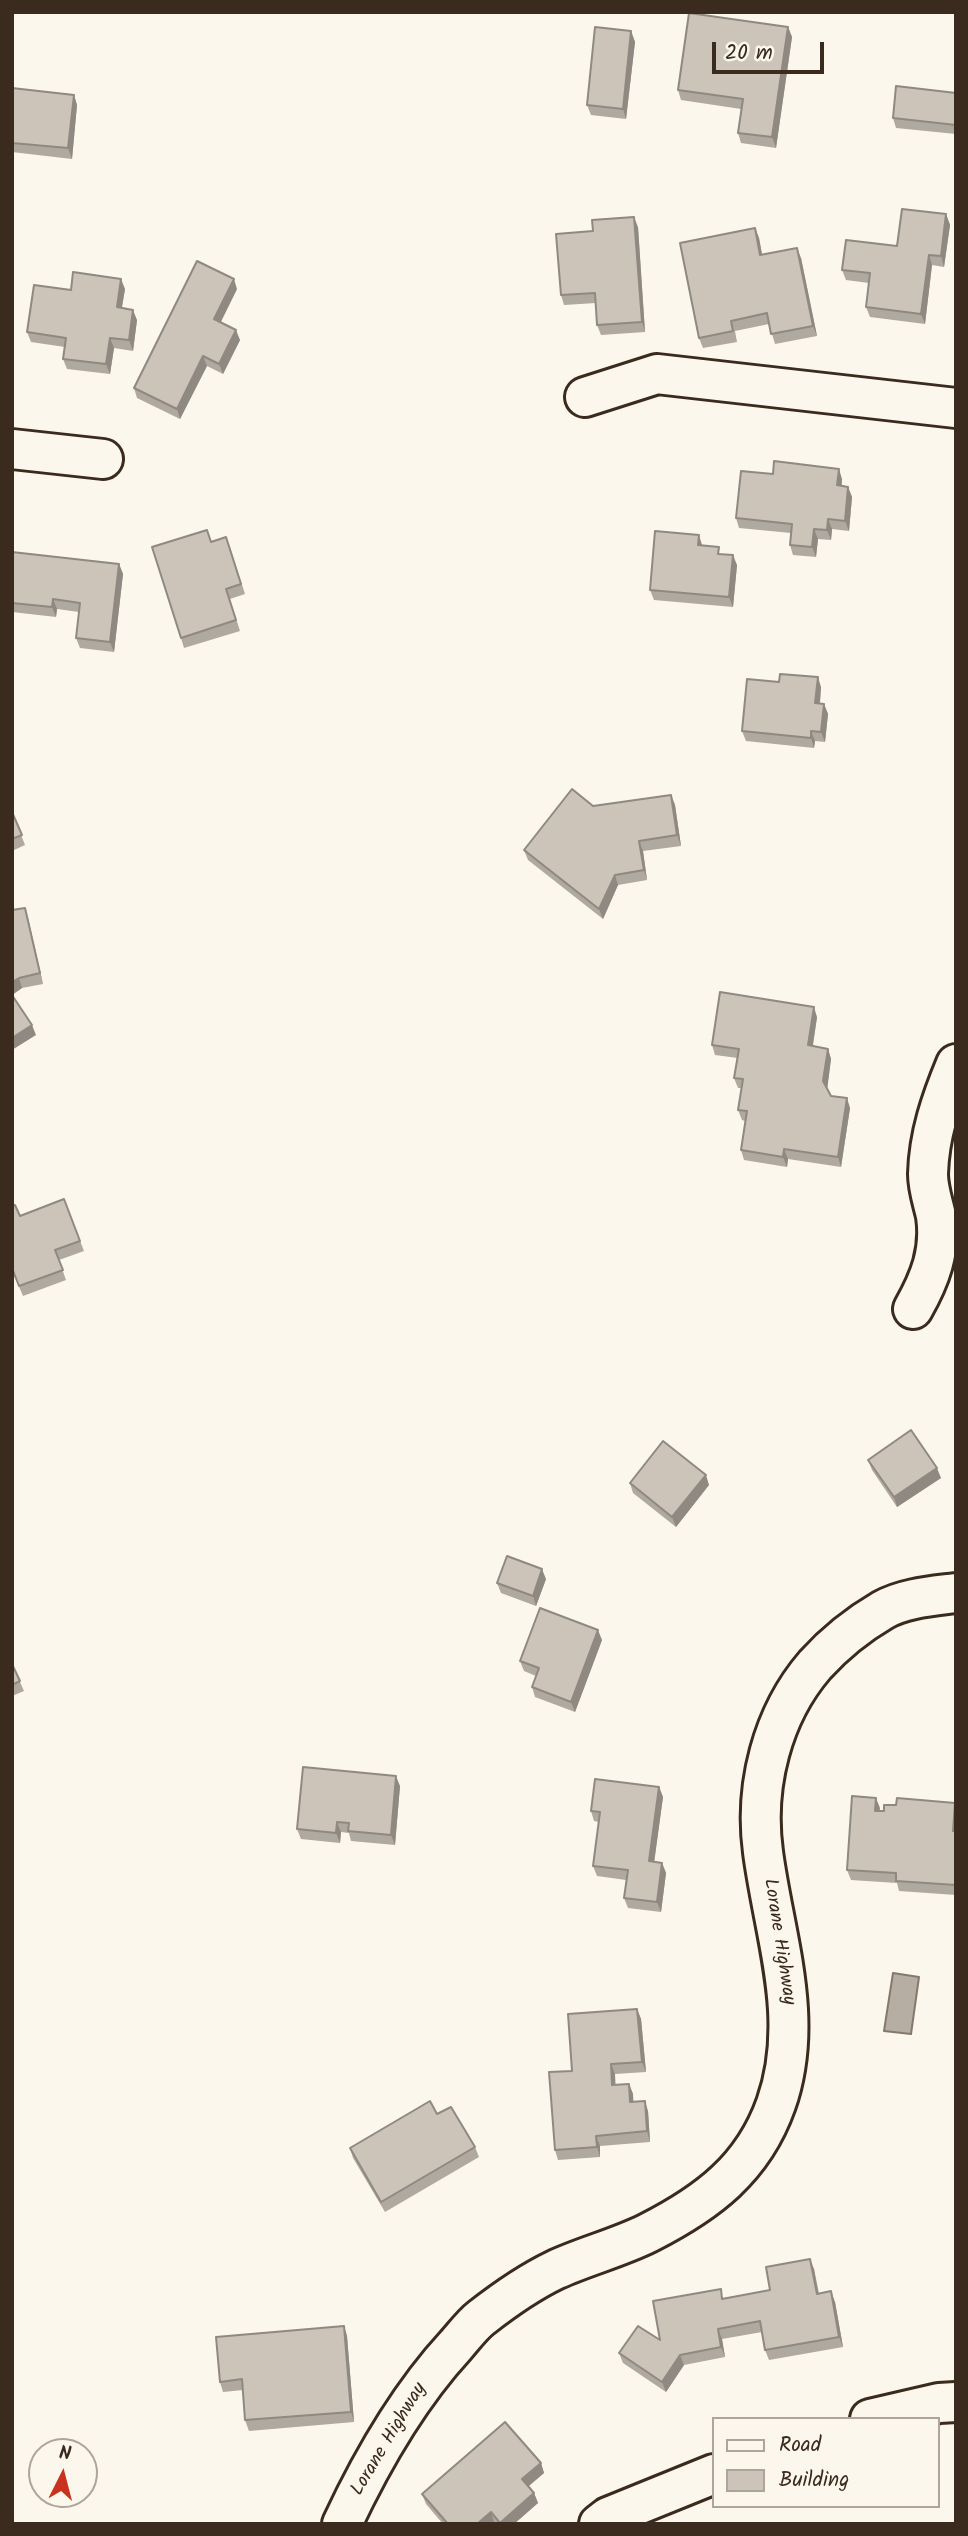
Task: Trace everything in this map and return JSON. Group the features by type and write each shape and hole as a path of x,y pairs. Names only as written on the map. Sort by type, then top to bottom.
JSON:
{"street":[{"path":"585,397 657,374 956,408"},
{"path":"12,449 103,459"},
{"path":"913,1309 926,1287 935,1261 938,1239 928,1178 929,1154 939,1106 956,1064"},
{"name":"Lorane Highway","path":"342,2524 400,2416 435,2368 478,2320 518,2291 555,2270 647,2234 702,2201 740,2170 762,2136 777,2103 786,2065 790,2022 785,1968 762,1849 762,1775 780,1722 803,1679 829,1648 885,1609 926,1597 956,1593"},
{"path":"880,2417 956,2402"},
{"path":"599,2524 608,2517 712,2475"}],"shaded area":[{"path":"893,1973 919,1977 911,2034 884,2031"}],"building":[{"path":"689,13 788,27 772,137 738,133 743,99 678,90"},
{"path":"595,27 631,31 623,109 587,105"},
{"path":"896,86 956,93 956,125 893,118"},
{"path":"12,88 74,95 68,148 12,143"},
{"path":"902,209 946,214 941,256 929,255 921,314 866,307 870,273 842,270 846,240 897,246"},
{"path":"634,217 642,322 597,325 595,293 561,295 556,234 593,231 592,220"},
{"path":"755,228 760,255 797,248 813,326 771,334 767,313 731,321 733,331 699,338 680,243"},
{"path":"197,261 234,279 214,319 236,330 219,364 203,356 177,409 134,388"},
{"path":"73,272 121,279 117,307 133,310 129,340 110,338 106,364 63,359 66,338 27,332 34,285 71,290"},
{"path":"774,461 839,469 837,485 848,487 845,521 828,519 827,530 814,529 812,547 790,545 792,524 736,518 741,471 773,474"},
{"path":"207,530 211,542 226,537 241,584 226,589 236,620 181,638 152,547"},
{"path":"655,531 699,535 698,545 719,547 718,554 733,555 729,597 650,590"},
{"path":"12,552 119,564 110,642 76,638 80,603 53,599 52,607 12,603"},
{"path":"780,674 818,677 815,703 824,704 821,732 811,731 811,738 742,731 747,679 779,682"},
{"path":"572,789 593,806 671,795 677,835 639,841 644,870 615,875 599,909 524,850"},
{"path":"12,812 22,835 12,839"},
{"path":"25,908 40,973 12,982 12,910"},
{"path":"720,992 814,1007 808,1045 828,1049 823,1081 831,1096 847,1098 838,1157 784,1149 783,1157 741,1150 747,1111 738,1110 743,1079 734,1078 739,1049 712,1045"},
{"path":"12,995 32,1025 12,1038"},
{"path":"64,1199 80,1241 55,1250 63,1270 19,1286 12,1268 12,1206 15,1205 20,1216"},
{"path":"911,1430 937,1468 894,1497 868,1460"},
{"path":"663,1441 706,1475 672,1517 630,1483"},
{"path":"507,1556 542,1569 533,1596 497,1583"},
{"path":"540,1608 598,1630 571,1702 532,1687 539,1668 520,1661"},
{"path":"12,1664 20,1681 12,1685"},
{"path":"303,1767 396,1776 391,1835 348,1831 349,1823 337,1822 336,1833 297,1829"},
{"path":"595,1779 659,1787 649,1861 662,1863 657,1902 624,1898 628,1870 593,1866 600,1812 591,1811"},
{"path":"852,1796 876,1798 875,1811 884,1811 884,1805 896,1805 897,1798 955,1803 953,1831 956,1831 956,1885 896,1881 896,1873 847,1870"},
{"path":"637,2009 642,2062 611,2064 612,2085 629,2084 630,2102 645,2101 647,2131 596,2136 597,2147 555,2150 549,2072 572,2071 568,2014"},
{"path":"430,2101 437,2114 451,2107 475,2147 381,2202 350,2148"},
{"path":"810,2259 817,2294 831,2291 839,2337 765,2350 760,2321 718,2329 721,2347 680,2355 662,2382 619,2353 638,2326 660,2340 653,2301 721,2289 722,2299 770,2290 766,2267"},
{"path":"344,2326 351,2412 245,2420 242,2379 220,2382 216,2337"},
{"path":"505,2422 541,2463 522,2479 534,2493 500,2523 491,2512 477,2524 448,2524 422,2494"}]}
